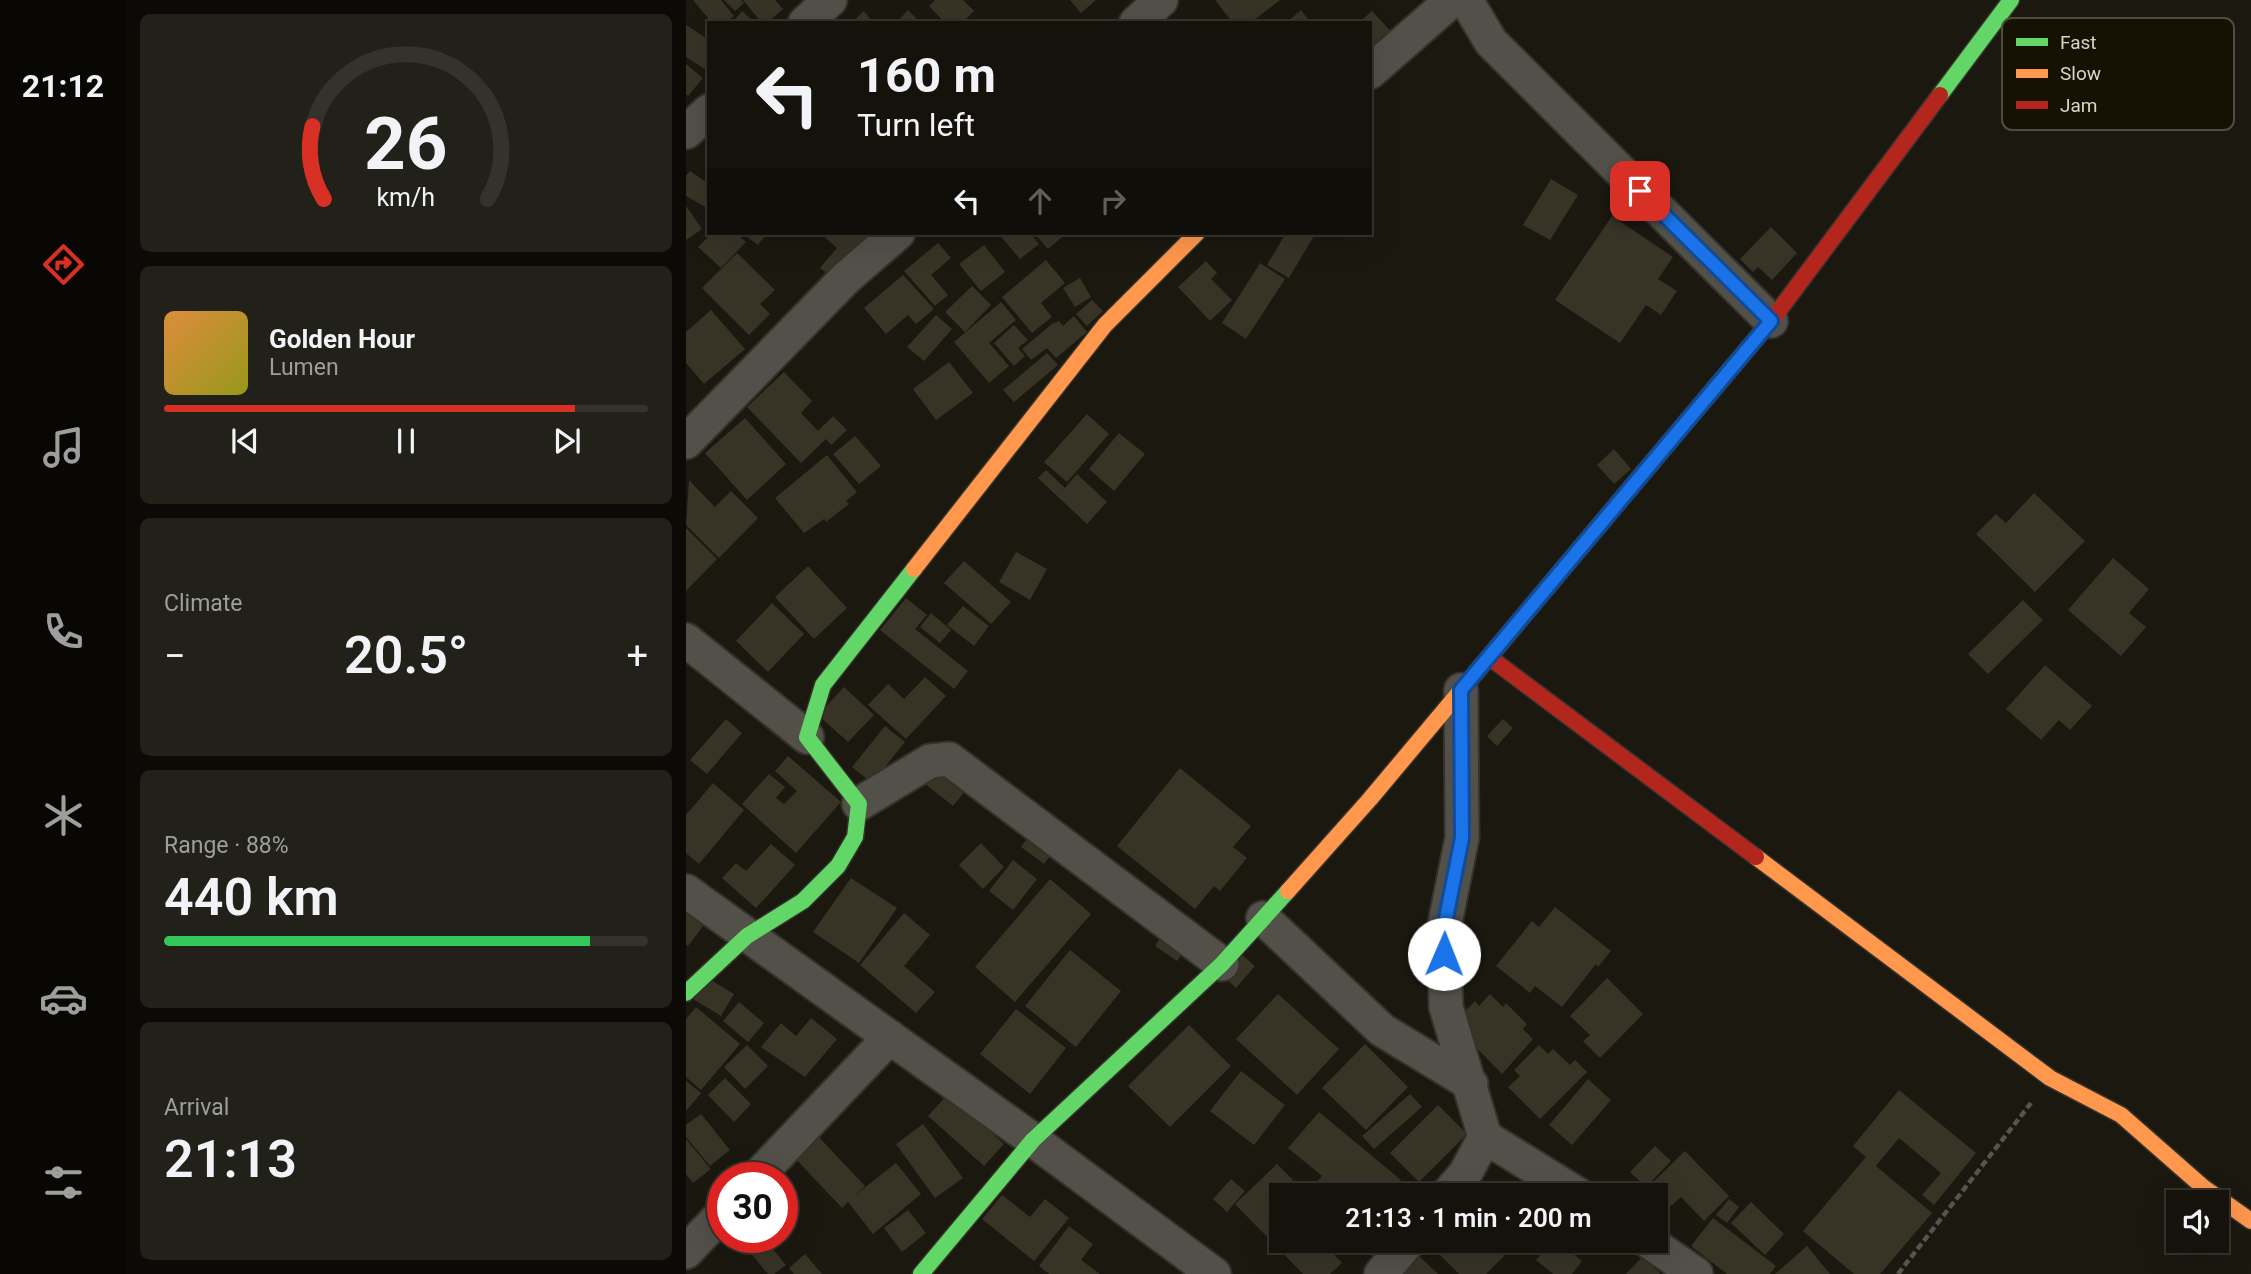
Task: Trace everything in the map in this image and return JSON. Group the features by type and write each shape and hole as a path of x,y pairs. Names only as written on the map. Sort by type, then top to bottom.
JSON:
{"street":[{"path":"807,21 830,0"},
{"path":"1138,21 1161,0"},
{"path":"1372,70 1452,0"},
{"path":"1466,0 1491,42 1771,321"},
{"path":"921,1274 1033,1140 1222,964 1461,690 1771,321 2011,0"},
{"path":"686,132 707,113"},
{"path":"686,442 846,278 896,235"},
{"path":"807,737 823,685 1105,325 1195,235"},
{"path":"686,639 807,737 859,804 855,836 838,866 803,901 747,936 686,993"},
{"path":"1489,657 2050,1078 2121,1115 2203,1187 2251,1221"},
{"path":"1457,1183 1485,1138 1446,1007 1444,928 1462,838 1461,690"},
{"path":"859,804 930,761 949,760 1222,964"},
{"path":"686,891 1033,1140 1199,1270"},
{"path":"1263,918 1382,1030 1471,1084"},
{"path":"771,1162 890,1037"},
{"path":"1485,1138 1559,1183"},
{"path":"686,1252 707,1230"},
{"path":"1381,1274 1399,1253"},
{"path":"1665,1253 1696,1274"}],"path":[{"path":"1898,1274 2050,1078"}],"building":[{"path":"693,0 721,0 734,16 728,21 710,21"},
{"path":"724,0 741,0 744,3 735,11"},
{"path":"743,0 775,0 783,9 769,21 760,21"},
{"path":"935,0 963,0 974,11 964,21 943,21 929,6"},
{"path":"1070,0 1096,0 1081,13"},
{"path":"1215,0 1280,0 1253,21 1231,21"},
{"path":"908,10 919,21 898,21"},
{"path":"1301,10 1309,21 1288,21"},
{"path":"742,11 754,21 734,21"},
{"path":"864,11 872,21 853,21"},
{"path":"1372,11 1396,37 1372,57 1372,21 1360,21"},
{"path":"686,25 707,39 707,71 686,57"},
{"path":"686,64 703,78 688,96 686,94"},
{"path":"690,171 707,183 707,208 686,196 686,176"},
{"path":"1551,179 1578,195 1550,240 1523,225"},
{"path":"686,206 702,229 686,240"},
{"path":"1612,216 1673,257 1658,279 1677,291 1661,315 1646,305 1620,343 1555,300"},
{"path":"1771,227 1797,253 1772,280 1758,267 1753,272 1740,259"},
{"path":"710,235 738,235 746,242 721,268 698,247"},
{"path":"745,235 766,235 758,245"},
{"path":"822,235 878,235 838,282 820,268 837,248"},
{"path":"1000,235 1032,235 1039,244 1020,259"},
{"path":"1036,235 1065,235 1048,249"},
{"path":"1285,235 1314,235 1289,278 1267,265"},
{"path":"938,243 951,258 931,275 948,295 935,306 904,271"},
{"path":"984,245 1005,272 981,291 959,264"},
{"path":"737,253 775,290 760,304 770,314 749,335 702,288"},
{"path":"1046,260 1065,283 1041,303 1052,317 1032,333 1002,297"},
{"path":"1206,261 1217,273 1211,279 1232,300 1210,321 1178,287"},
{"path":"1260,263 1285,279 1246,339 1222,323"},
{"path":"903,275 934,309 916,324 908,315 886,334 864,308"},
{"path":"1080,278 1091,297 1075,307 1063,288"},
{"path":"972,286 991,305 965,332 945,312"},
{"path":"1092,300 1103,311 1087,326 1076,314"},
{"path":"1001,302 1016,320 989,343 1009,366 989,383 954,342"},
{"path":"711,310 745,349 704,384 686,363 686,332"},
{"path":"936,315 952,329 924,361 907,347"},
{"path":"1074,316 1087,332 1056,358 1047,348 1031,360 1022,349 1052,324 1059,321 1063,326"},
{"path":"1014,325 1028,340 1018,348 1025,356 1014,366 994,343"},
{"path":"1047,353 1058,365 1014,402 1003,390"},
{"path":"949,362 973,393 936,420 913,389"},
{"path":"784,372 812,401 801,413 818,431 833,416 847,430 831,445 826,439 801,463 747,407"},
{"path":"1087,414 1109,434 1067,482 1044,462"},
{"path":"745,418 786,464 747,500 705,453"},
{"path":"1119,433 1145,454 1114,491 1089,469"},
{"path":"855,436 881,466 859,484 833,454"},
{"path":"1614,449 1631,469 1614,484 1597,465"},
{"path":"827,455 857,492 846,501 849,504 826,522 824,519 804,533 775,498"},
{"path":"1046,470 1065,488 1077,474 1107,502 1087,524 1038,478"},
{"path":"689,480 715,507 731,491 758,518 719,558 686,525"},
{"path":"2034,493 2085,541 2035,592 1976,534 1996,514 2006,523"},
{"path":"686,528 717,559 686,591"},
{"path":"1016,552 1047,569 1030,600 999,582"},
{"path":"2113,558 2149,589 2129,613 2146,627 2121,656 2068,610"},
{"path":"964,561 1011,602 991,624 944,583"},
{"path":"808,566 847,608 814,639 775,597"},
{"path":"906,598 927,615 915,629 968,671 954,689 880,630"},
{"path":"2023,600 2043,620 1988,674 1968,654"},
{"path":"772,603 804,634 768,672 736,641"},
{"path":"963,606 989,626 974,646 947,625"},
{"path":"931,613 951,630 940,643 920,627"},
{"path":"2045,665 2092,706 2070,730 2059,720 2041,740 2006,709"},
{"path":"925,677 946,696 906,739 868,705 888,684 904,699"},
{"path":"844,687 874,715 848,742 818,715"},
{"path":"726,719 742,733 707,774 690,760"},
{"path":"1503,719 1513,728 1497,746 1487,736"},
{"path":"885,726 905,742 872,783 852,767"},
{"path":"788,756 841,802 796,853 742,804 769,774 785,787 776,798 784,804 797,791 775,771"},
{"path":"931,764 966,790 953,806 919,779"},
{"path":"1180,768 1251,826 1233,847 1247,858 1220,891 1214,886 1195,909 1117,846"},
{"path":"713,783 744,810 699,864 686,853 686,815"},
{"path":"1033,830 1057,847 1044,864 1021,847"},
{"path":"981,843 1004,867 983,889 959,865"},
{"path":"771,844 795,865 756,908 722,878 736,863 746,871"},
{"path":"1013,860 1037,879 1013,910 989,891"},
{"path":"851,878 897,908 859,963 813,932"},
{"path":"1050,879 1091,914 1015,1002 975,967"},
{"path":"686,904 707,921 688,946 686,945"},
{"path":"1555,907 1611,951 1598,967 1596,964 1562,1007 1535,986 1530,993 1496,966 1532,921 1539,927"},
{"path":"904,913 930,935 904,966 935,992 916,1013 860,965"},
{"path":"1164,932 1187,947 1177,961 1155,946"},
{"path":"1070,950 1121,991 1076,1047 1025,1006"},
{"path":"1240,953 1255,966 1236,988 1221,974"},
{"path":"706,977 734,994 721,1016 693,999"},
{"path":"1607,978 1643,1014 1600,1058 1583,1041 1590,1035 1570,1016"},
{"path":"1278,994 1339,1049 1297,1095 1236,1039"},
{"path":"1490,994 1503,1007 1506,1003 1527,1024 1523,1029 1533,1039 1502,1074 1457,1028 1460,1016 1475,1001 1479,1006"},
{"path":"739,1002 764,1023 748,1042 723,1021"},
{"path":"696,1007 740,1044 701,1090 686,1077 686,1019"},
{"path":"1016,1009 1066,1048 1030,1094 980,1054"},
{"path":"811,1018 837,1039 805,1077 761,1047 781,1023 796,1036"},
{"path":"1189,1025 1231,1066 1170,1127 1128,1086"},
{"path":"1365,1044 1408,1087 1366,1130 1322,1088"},
{"path":"747,1045 768,1066 745,1089 724,1067"},
{"path":"1539,1045 1548,1054 1553,1049 1570,1065 1575,1060 1587,1072 1540,1119 1508,1087 1520,1076 1514,1070"},
{"path":"1241,1071 1285,1105 1254,1145 1210,1111"},
{"path":"725,1078 751,1104 734,1122 708,1095"},
{"path":"1588,1079 1611,1100 1572,1145 1549,1125"},
{"path":"686,1081 701,1093 686,1111"},
{"path":"1899,1090 1976,1153 1934,1205 1922,1195 1941,1173 1899,1138 1876,1166 1932,1213 1880,1274 1854,1274 1803,1231 1866,1157 1853,1146"},
{"path":"948,1094 1004,1144 984,1166 928,1116"},
{"path":"1410,1094 1422,1107 1374,1149 1362,1136"},
{"path":"1438,1105 1467,1134 1419,1182 1390,1153"},
{"path":"1319,1112 1401,1180 1399,1183 1316,1183 1322,1176 1288,1148"},
{"path":"701,1114 730,1150 715,1162 707,1162 686,1137 686,1125"},
{"path":"923,1124 963,1178 935,1198 896,1144"},
{"path":"815,1133 865,1186 854,1196 896,1163 921,1194 873,1234 848,1202 842,1208 792,1155"},
{"path":"686,1139 707,1164 707,1172 693,1183 686,1174"},
{"path":"1655,1146 1671,1161 1650,1183 1642,1183 1630,1172"},
{"path":"1685,1151 1729,1196 1704,1221 1681,1197 1671,1206 1668,1203 1668,1183 1652,1183"},
{"path":"1277,1164 1296,1183 1269,1183 1269,1239 1235,1204"},
{"path":"1231,1179 1245,1191 1227,1212 1213,1199"},
{"path":"1002,1195 1030,1217 1045,1199 1069,1218 1034,1261 982,1219"},
{"path":"1729,1199 1739,1207 1727,1223 1716,1215"},
{"path":"1751,1202 1784,1234 1765,1255 1731,1223"},
{"path":"908,1210 926,1233 902,1252 884,1228"},
{"path":"1713,1218 1776,1266 1770,1274 1727,1274 1691,1246"},
{"path":"1069,1226 1093,1244 1081,1260 1100,1274 1049,1274 1039,1266"},
{"path":"1807,1246 1830,1274 1775,1274"},
{"path":"751,1253 776,1253 786,1265 774,1274 768,1274"},
{"path":"1283,1253 1333,1253 1342,1263 1330,1274 1303,1274"},
{"path":"1438,1253 1501,1253 1504,1256 1486,1274 1459,1274"},
{"path":"1542,1253 1572,1253 1582,1261 1572,1274 1553,1274 1536,1260"},
{"path":"805,1254 822,1274 794,1274 789,1268"},
{"path":"1419,1256 1438,1274 1401,1274"},
{"path":"1642,1257 1661,1274 1626,1274"}],"traffic: fast":[{"path":"1940,95 2011,0"},
{"path":"686,993 747,936 803,901 838,866 855,837 859,804 807,737 823,685 914,569"},
{"path":"921,1274 1033,1140 1222,964 1288,891"}],"traffic: slow":[{"path":"914,569 1105,325 1195,235"},
{"path":"1288,891 1370,799 1665,447"},
{"path":"1756,857 2050,1078 2121,1115 2203,1187 2251,1221"}],"traffic: jam":[{"path":"1665,447 1771,321 1940,95"},
{"path":"1489,657 1756,857"}],"route":[{"path":"1444,954 1444,928 1462,838 1461,690 1771,321 1640,191"}]}
